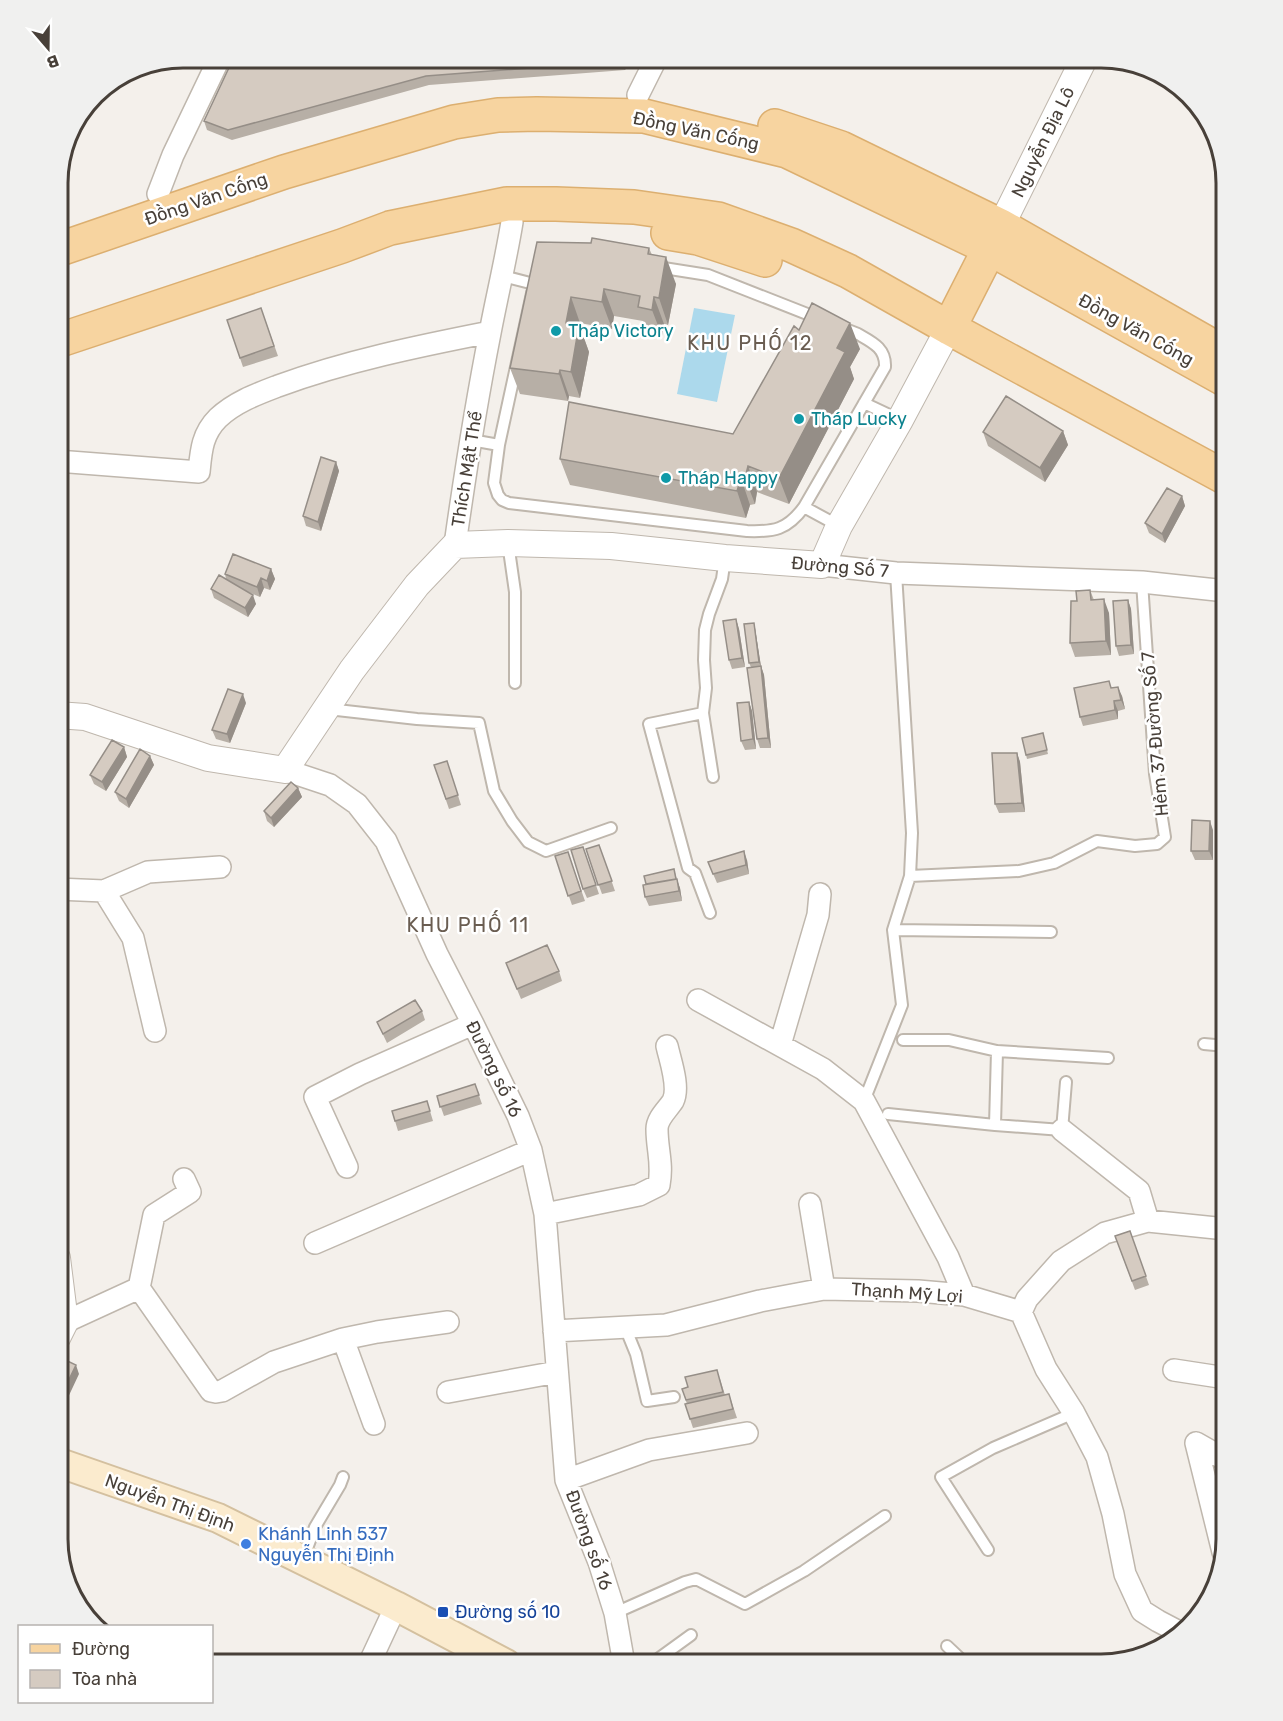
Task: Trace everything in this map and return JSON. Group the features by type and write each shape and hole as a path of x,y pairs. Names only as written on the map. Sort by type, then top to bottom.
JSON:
{"main road":[{"name":"Đồng Văn Cống","path":"68,245 158,205 395,119 483,100 638,95 737,116 841,148 1216,362"},
{"name":"Đồng Văn Cống","path":"68,225 158,205 284,172 454,122 498,115 527,114 644,116 787,151 995,237"},
{"path":"68,337 390,228 507,204 634,207 718,219 791,245 848,271 1216,473"},
{"path":"68,351 361,252 449,230 512,222 558,220 603,223 698,238 818,278 879,308 910,320 949,328"},
{"path":"949,328 995,237"},
{"path":"1173,450 1177,462 1191,478 1216,492"},
{"name":"Nguyễn Thị Định","path":"68,1466 218,1518 487,1654"}],"street":[{"path":"158,205 173,155 215,68"},
{"path":"638,95 652,68"},
{"name":"Nguyễn Địa Lô","path":"995,237 1080,68"},
{"name":"Thích Mật Thể","path":"285,770 352,669 417,585 455,545 490,332 512,222"},
{"path":"822,565 839,526 900,420 949,328"},
{"path":"68,462 199,472 202,441 218,418 249,397 310,374 423,345 490,332"},
{"name":"Đường Số 7","path":"455,545 508,543 611,546 896,573 1143,582 1216,590"},
{"name":"Đường số 16","path":"68,716 85,717 208,758 285,770 330,785 357,804 386,841 437,954 518,1116 531,1150 545,1214 566,1480 599,1562 615,1613 622,1654"},
{"path":"68,890 104,891 148,872 220,867"},
{"path":"104,891 133,938 155,1030"},
{"path":"780,1045 818,915 820,894"},
{"path":"698,1000 823,1069 864,1101 948,1257 964,1295"},
{"path":"346,1167 315,1097 360,1074 473,1024"},
{"path":"545,1214 639,1195 659,1185 662,1170 657,1126 674,1099 676,1087 667,1046"},
{"path":"1062,1130 1139,1191 1148,1221"},
{"path":"315,1243 531,1150"},
{"path":"184,1179 190,1192 154,1215 139,1288 211,1391 222,1391 274,1362 343,1339 448,1322"},
{"path":"810,1204 825,1289"},
{"path":"1171,1628 1142,1611 1125,1574 1098,1457 1046,1369 1021,1312 1027,1299 1061,1261 1105,1233 1148,1221 1216,1228"},
{"path":"68,1326 139,1288"},
{"name":"Thạnh Mỹ Lợi","path":"554,1331 666,1325 760,1301 825,1289 918,1291 964,1295 1021,1312"},
{"path":"343,1339 374,1424"},
{"path":"1174,1370 1216,1376"},
{"path":"448,1392 557,1372"},
{"path":"566,1480 649,1450 747,1433"},
{"path":"1216,1454 1196,1443 1216,1524"},
{"path":"374,1654 396,1606"}],"lane":[{"path":"563,252 708,274 858,334 877,345 885,360 885,367 804,507 794,520 778,529 767,532 747,531 509,503 498,495 494,483 499,445 534,284 542,262 549,255 563,252"},
{"path":"503,276 534,284"},
{"path":"864,403 900,420"},
{"path":"471,440 499,445"},
{"path":"804,507 839,526"},
{"path":"508,543 515,592 515,683"},
{"path":"713,777 703,713 706,688 705,630 722,579 725,558"},
{"path":"864,1101 902,1005 893,930 910,876 912,833 896,573"},
{"name":"Hẻm 37 Đường Số 7","path":"910,876 1019,871 1054,863 1097,841 1135,846 1157,844 1165,837 1155,774 1143,582"},
{"path":"327,709 479,723 494,790 512,821 528,842 546,851 611,828"},
{"path":"703,713 649,724 688,868 695,873 710,913"},
{"path":"893,930 1051,932"},
{"path":"903,1040 949,1040 997,1051 1108,1058"},
{"path":"1204,1044 1216,1045"},
{"path":"995,1125 997,1051"},
{"path":"888,1114 1062,1130 1066,1082"},
{"path":"625,1327 636,1354 647,1401 674,1397"},
{"path":"988,1550 941,1477 993,1448 1074,1413"},
{"path":"303,1560 315,1527 343,1477"},
{"path":"615,1613 685,1582 696,1580 745,1604 804,1571 885,1516"},
{"path":"665,1654 691,1635"},
{"path":"947,1646 955,1654"}],"water":[{"path":"694,308 735,315 717,402 677,394"}],"building":[{"path":"229,68 530,68 426,76 228,130 204,121"},
{"path":"592,238 649,248 648,254 666,257 659,298 654,297 652,310 638,307 640,296 604,289 602,302 571,297 566,323 579,325 571,372 560,370 559,374 510,368 537,242 591,243"},
{"path":"812,303 850,323 837,348 845,352 779,478 748,466 745,478 741,478 737,491 560,459 569,402 733,434 794,326 799,330"},
{"path":"261,308 274,346 240,358 227,320"},
{"path":"1006,396 1063,431 1040,468 983,432"},
{"path":"321,457 336,462 318,522 303,516"},
{"path":"1167,488 1182,496 1162,534 1145,523"},
{"path":"233,554 271,569 267,581 261,578 257,587 225,574"},
{"path":"219,575 253,595 245,608 211,589"},
{"path":"1090,590 1091,600 1104,599 1106,641 1070,643 1071,601 1077,601 1076,591"},
{"path":"1128,600 1131,645 1116,646 1113,601"},
{"path":"736,619 742,658 729,660 723,621"},
{"path":"754,623 759,662 749,663 744,624"},
{"path":"761,666 768,738 757,739 747,668"},
{"path":"1109,681 1111,688 1118,687 1121,700 1114,701 1115,710 1080,717 1074,688"},
{"path":"228,689 243,694 227,734 212,730"},
{"path":"749,702 753,739 741,741 737,703"},
{"path":"1043,733 1047,750 1026,755 1022,738"},
{"path":"112,740 124,747 102,782 90,775"},
{"path":"140,749 150,756 126,799 115,792"},
{"path":"992,753 1017,753 1022,803 995,804"},
{"path":"447,761 458,795 446,799 434,765"},
{"path":"291,782 298,788 271,818 264,811"},
{"path":"1192,820 1210,821 1209,851 1191,851"},
{"path":"599,845 612,881 598,885 586,849"},
{"path":"583,847 596,885 583,889 571,850"},
{"path":"744,851 746,865 713,874 708,862"},
{"path":"568,852 581,891 568,896 555,856"},
{"path":"674,869 676,879 646,884 644,876"},
{"path":"677,879 679,891 645,897 643,885"},
{"path":"547,945 559,971 517,989 506,963"},
{"path":"415,1000 422,1011 383,1034 377,1022"},
{"path":"475,1084 479,1095 440,1107 437,1096"},
{"path":"427,1101 430,1111 395,1121 392,1111"},
{"path":"1130,1231 1146,1276 1132,1281 1115,1236"},
{"path":"68,1361 76,1365 68,1381"},
{"path":"717,1370 723,1392 686,1400 682,1389 688,1387 685,1377"},
{"path":"729,1394 733,1409 690,1419 685,1404"}],"place":[{"name":"Tháp Victory","path":"556,331"},
{"name":"Tháp Lucky","path":"799,419"},
{"name":"Tháp Happy","path":"666,478"},
{"name":"Khánh Linh 537 Nguyễn Thị Định","path":"246,1544"},
{"name":"Đường số 10","path":"443,1612"}],"district":[{"name":"KHU PHỐ 12","path":"750,343"},
{"name":"KHU PHỐ 11","path":"468,925"}]}
